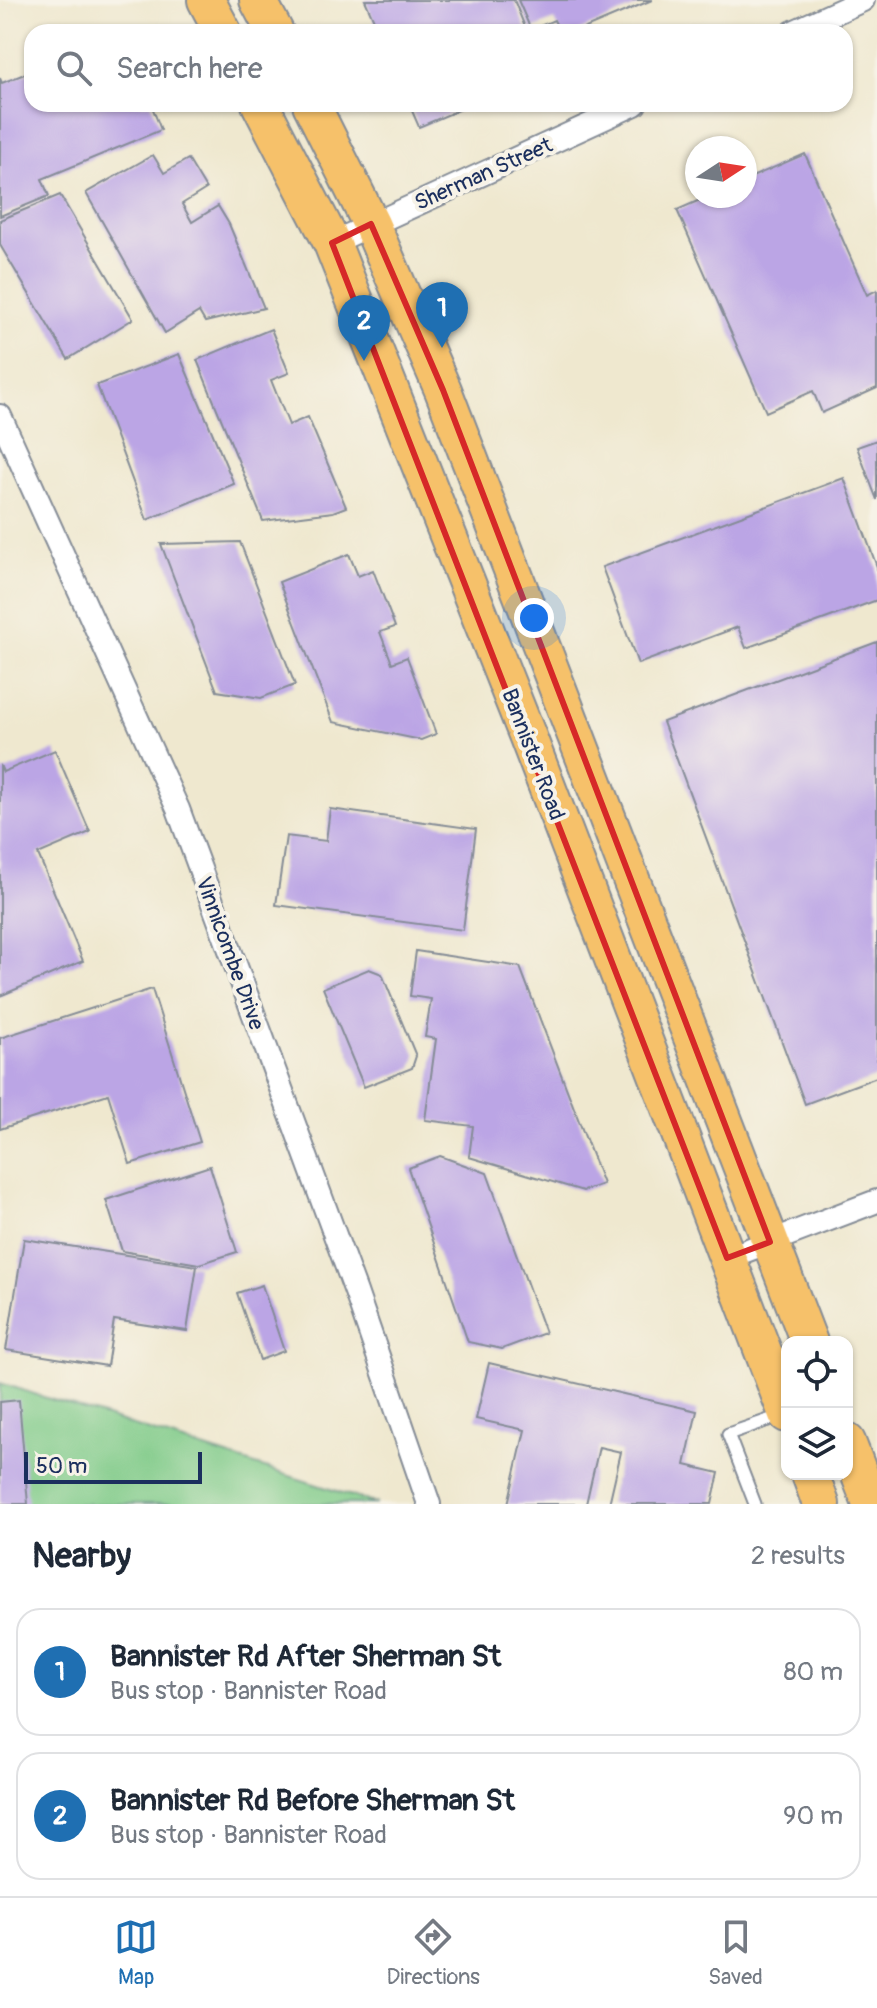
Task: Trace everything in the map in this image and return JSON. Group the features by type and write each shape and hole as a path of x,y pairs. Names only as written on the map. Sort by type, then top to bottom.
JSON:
{"main road":[{"path":"206,0 219,24"},
{"path":"258,0 271,24"},
{"name":"Bannister Road","path":"264,112 332,243 528,737 785,1408"},
{"name":"Bannister Road","path":"315,112 371,224 443,390 807,1336"},
{"path":"853,1458 871,1504"},
{"path":"812,1480 821,1504"}],"street":[{"path":"810,24 863,0"},
{"name":"Sherman Street","path":"332,243 617,112"},
{"name":"Vinnicombe Drive","path":"0,416 178,809 356,1292 429,1504"},
{"path":"727,1258 877,1201"}],"lane":[{"path":"755,1504 728,1434 781,1416"}],"highlighted area":[{"path":"371,224 443,390 770,1242 727,1258 332,243"}],"green space":[{"path":"0,1383 377,1504 15,1504 0,1412"}],"building":[{"path":"365,0 514,0 524,24 376,24"},
{"path":"518,0 652,0 595,24 556,24 554,20 545,24 528,24"},
{"path":"24,74 24,112 154,112 161,130 42,179 49,196 0,216 0,78 2,83"},
{"path":"412,112 454,112 419,127"},
{"path":"805,154 867,295 877,290 877,388 822,413 813,391 766,412 677,210 685,206 757,208 757,175"},
{"path":"153,155 164,173 188,159 206,189 182,204 192,222 218,206 229,224 264,308 205,322 199,312 165,333 86,193"},
{"path":"60,195 133,319 68,359 0,245 0,220"},
{"path":"271,329 289,373 271,380 289,425 308,417 346,507 333,512 263,521 197,360"},
{"path":"179,354 234,484 147,520 97,385"},
{"path":"877,440 877,500 857,447"},
{"path":"844,478 877,567 877,600 746,648 738,627 638,664 602,567"},
{"path":"240,542 295,685 261,698 217,691 161,544"},
{"path":"349,554 358,576 373,570 395,627 380,632 392,663 407,657 436,734 421,740 333,722 279,582"},
{"path":"877,642 877,1077 805,1104 663,722"},
{"path":"55,750 90,832 38,854 83,961 0,996 0,765 3,772"},
{"path":"330,809 476,829 463,930 276,905 286,836 326,841"},
{"path":"416,951 520,967 603,1184 583,1191 469,1157 473,1126 425,1120 436,1039 425,1037 431,999 410,996"},
{"path":"369,969 382,974 416,1056 412,1068 364,1087 323,988"},
{"path":"152,989 200,1142 130,1164 108,1094 0,1129 0,1038"},
{"path":"440,1156 487,1173 545,1333 502,1349 468,1342 408,1168"},
{"path":"210,1166 237,1252 199,1264 122,1251 106,1200"},
{"path":"24,1239 197,1266 187,1331 114,1320 107,1366 6,1350"},
{"path":"262,1285 284,1351 260,1360 237,1293"},
{"path":"489,1363 697,1411 685,1465 719,1473 712,1504 609,1504 621,1452 599,1447 586,1504 508,1504 525,1430 476,1419"},
{"path":"19,1400 28,1504 0,1504 0,1402"}],"place":[{"name":"Bannister Rd After Sherman St","path":"442,348"},
{"name":"Bannister Rd Before Sherman St","path":"364,361"}]}
